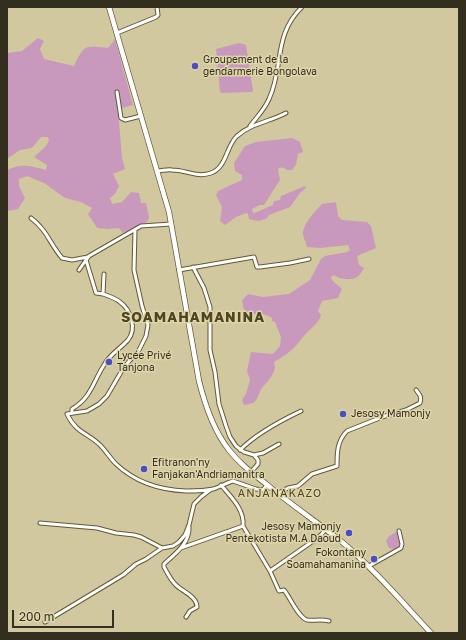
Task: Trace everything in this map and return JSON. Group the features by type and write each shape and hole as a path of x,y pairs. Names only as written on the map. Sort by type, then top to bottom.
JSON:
{"main road":[{"path":"109,7 169,212 199,381 205,405 211,420 229,450 251,472 277,494 341,542 369,566 431,633"}],"street":[{"path":"117,33 156,17 158,15 157,7"},
{"path":"157,171 173,170 204,175 213,173 221,166 231,143 250,126 264,109 270,98 275,81 284,31 292,18 302,7"},
{"path":"117,92 121,118 125,120 141,116"},
{"path":"250,126 279,117 286,113"},
{"path":"31,218 47,233 62,258 72,260 87,258 141,226 171,224"},
{"path":"135,230 134,270 148,325 146,336 139,350 124,367 107,396 99,404 87,411 67,414 78,430 95,440 116,464 132,476 148,484 166,489 190,491 212,489"},
{"path":"79,270 87,258"},
{"path":"72,413 72,409 80,404 90,392 109,357 128,340 132,333 132,321 122,304 96,292 87,258"},
{"path":"179,270 254,258 257,267 260,268 290,264 309,258"},
{"path":"193,267 204,288 210,307 210,350 215,372 219,404 230,437 240,450 254,455 262,453 279,444"},
{"path":"103,294 104,274"},
{"path":"277,494 288,488 298,486 312,474 337,466 338,445 343,435 347,431 382,417 406,410 420,403 422,399 416,390"},
{"path":"240,450 254,438 301,411"},
{"path":"251,472 258,464 258,460 254,455"},
{"path":"45,622 123,575 136,564 162,548 173,546 179,542 185,535 189,525 194,504 212,489 233,481 263,490 267,485"},
{"path":"221,485 235,501 243,517 243,526 270,571 276,588 279,591 284,590 294,606 305,619 322,619 329,621"},
{"path":"40,523 97,528 116,534 134,535 162,548"},
{"path":"186,617 190,611 197,607 197,604 174,584 164,567 164,564 181,548 189,532 189,525"},
{"path":"181,548 243,526"},
{"path":"270,571 322,535 325,530"},
{"path":"369,566 401,548 402,544 399,531"}],"shaded area":[{"path":"38,38 44,41 40,49 44,59 74,66 83,50 86,48 108,48 115,39 133,105 118,109 122,158 125,169 113,174 119,186 115,194 110,198 112,204 122,202 131,192 139,193 141,203 146,203 149,218 147,222 123,233 119,228 97,228 88,214 92,208 81,202 65,198 44,183 27,176 19,179 19,186 25,198 18,209 8,211 7,170 17,166 31,166 46,170 47,165 34,157 45,147 49,141 48,137 41,137 32,148 20,150 7,159 7,53 22,51"},
{"path":"239,43 246,45 253,91 221,93 216,49"},
{"path":"292,138 300,142 303,152 298,154 296,165 292,170 287,170 284,168 278,169 280,180 264,205 260,205 252,209 253,213 261,211 273,205 274,201 280,200 281,196 305,186 306,188 300,193 290,207 269,215 266,219 258,221 249,219 248,214 246,213 236,217 225,225 220,221 222,207 216,195 218,191 242,180 242,175 235,171 234,163 245,146 256,142"},
{"path":"336,202 338,216 342,220 367,222 371,226 376,248 357,256 359,265 364,268 357,277 348,279 334,275 331,277 332,280 342,289 338,298 322,301 318,311 321,315 318,322 305,334 294,348 274,362 275,366 273,373 261,389 256,401 244,405 242,400 246,394 250,380 247,371 251,352 273,354 280,346 281,337 275,322 272,321 272,318 264,314 251,314 244,310 242,300 248,294 263,297 289,294 310,280 321,259 325,256 347,252 350,250 348,245 320,248 307,247 304,237 304,228 308,220 317,209 322,204"},
{"path":"398,532 401,543 397,548 389,548 386,541 389,536"}],"place":[{"name":"Groupement de la gendarmerie Bongolava","path":"195,66"},
{"name":"Lycée Privé Tanjona","path":"109,362"},
{"name":"Jesosy Mamonjy","path":"343,414"},
{"name":"Efitranon'ny Fanjakan'Andriamanitra","path":"144,469"},
{"name":"Jesosy Mamonjy Pentekotista M.A Daoud","path":"349,533"},
{"name":"Fokontany Soamahamanina","path":"374,559"}],"district":[{"name":"SOAMAHAMANINA","path":"193,318"},
{"name":"ANJANAKAZO","path":"280,494"}]}
